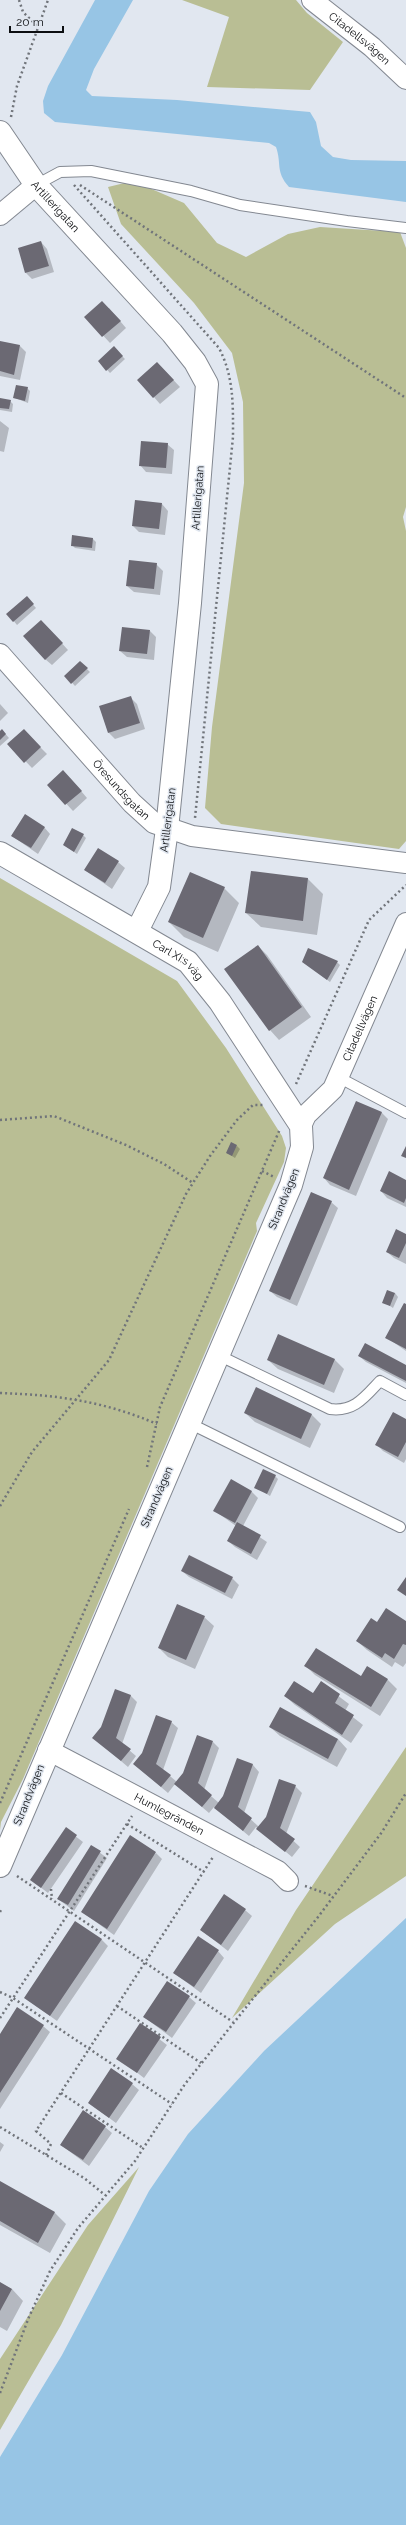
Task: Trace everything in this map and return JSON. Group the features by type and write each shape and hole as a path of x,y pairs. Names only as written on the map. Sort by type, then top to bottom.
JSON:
{"street":[{"name":"Citadellsvägen","path":"312,0 372,47 406,79"},
{"name":"Artillerigatan","path":"5,127 36,185 172,333 195,362 207,384 190,603 168,829 159,887 137,931"},
{"path":"0,215 36,185"},
{"name":"Öresundsgatan","path":"0,654 132,803 154,823 192,836 406,863"},
{"name":"Carl XI:s väg","path":"0,853 137,931 188,962 201,977 291,1125"},
{"name":"Citadellvägen","path":"291,1125 306,1115 333,1089 406,923"},
{"name":"Strandvägen","path":"10,1867 48,1750 291,1185 302,1147 291,1125"},
{"name":"Humlegränden","path":"48,1750 278,1870 288,1881"}],"lane":[{"path":"36,185 60,172 91,171 126,176 191,190 240,205 406,228"},
{"path":"338,1077 406,1113"},
{"path":"218,1356 330,1408 342,1410 353,1406 380,1381 406,1395"},
{"path":"189,1423 400,1526"}],"path":[{"path":"20,0 23,12 38,27"},
{"path":"5,127 17,86 48,0"},
{"path":"60,172 406,398"},
{"path":"295,1087 369,920 406,885"},
{"path":"0,1506 32,1452 75,1398 109,1360 140,1291 193,1183 210,1156 237,1120 253,1105 269,1105 264,1098"},
{"path":"0,1120 54,1116 126,1145 164,1164 193,1183"},
{"path":"146,1473 160,1407 192,1331 291,1125"},
{"path":"0,1393 75,1398 125,1411 157,1424"},
{"path":"0,1803 132,1503"},
{"path":"0,2393 29,2317 50,2271 78,2228 143,2148 201,2063 382,1832 406,1793"},
{"path":"0,2018 144,1799"},
{"path":"127,1824 204,1872"},
{"path":"46,2155 52,2144 36,2131 223,1842"},
{"path":"10,1867 16,1876 233,2022"},
{"path":"288,1881 333,1896"},
{"path":"51,1888 52,1899"},
{"path":"0,1992 13,1998 90,2048 172,2104"},
{"path":"117,2006 201,2063"},
{"path":"61,2093 143,2148"},
{"path":"0,2127 46,2155 105,2195"}],"green space":[{"path":"182,0 296,0 307,13 343,42 310,90 207,87 229,17"},
{"path":"133,181 184,203 217,243 246,257 288,234 320,227 400,232 406,248 406,507 403,517 406,531 406,841 399,849 221,824 205,808 212,727 244,483 243,402 232,353 194,303 121,224 108,187"},
{"path":"0,878 177,981 226,1048 282,1136 286,1148 284,1162 256,1223 257,1231 23,1779 1,1822 0,1830"},
{"path":"406,1747 406,1876 335,1924 232,2018 296,1910"},
{"path":"139,2167 61,2325 0,2430 0,2359 88,2225"}],"water":[{"path":"95,0 133,0 94,69 86,90 92,96 177,100 310,112 316,122 321,146 333,157 351,160 406,161 406,202 289,187 280,172 276,147 269,143 55,122 44,113 43,101 48,86"},
{"path":"406,1918 406,2525 0,2525 0,2457 62,2355 149,2191 188,2134 264,2051"}],"building":[{"path":"41,241 49,266 25,273 18,248"},
{"path":"102,301 121,321 102,337 84,317"},
{"path":"0,341 20,345 14,375 0,371"},
{"path":"114,346 123,356 106,371 98,361"},
{"path":"157,362 174,380 153,398 137,380"},
{"path":"16,385 28,387 25,401 13,398"},
{"path":"0,398 11,400 9,409 0,408"},
{"path":"141,441 168,443 166,468 139,466"},
{"path":"135,500 162,503 159,529 132,526"},
{"path":"72,535 93,538 92,548 71,546"},
{"path":"129,560 157,563 154,589 126,586"},
{"path":"27,596 34,604 13,622 6,614"},
{"path":"41,620 63,643 45,660 23,636"},
{"path":"122,627 150,630 147,654 119,651"},
{"path":"80,661 88,668 71,684 64,676"},
{"path":"131,696 140,723 108,733 99,706"},
{"path":"2,729 6,734 0,740 0,731"},
{"path":"24,729 41,747 24,763 7,744"},
{"path":"63,770 82,791 65,805 47,785"},
{"path":"25,814 45,827 31,848 11,836"},
{"path":"72,828 84,834 74,852 63,845"},
{"path":"98,848 119,861 105,883 84,870"},
{"path":"251,871 308,878 303,921 245,913"},
{"path":"190,872 225,887 203,938 168,922"},
{"path":"258,945 302,1007 269,1031 224,969"},
{"path":"308,948 338,961 327,980 302,962"},
{"path":"356,1101 382,1112 349,1190 323,1178"},
{"path":"231,1142 237,1145 232,1156 226,1153"},
{"path":"406,1146 406,1158 401,1156"},
{"path":"389,1171 406,1180 406,1198 404,1203 380,1191"},
{"path":"311,1192 332,1201 290,1300 269,1291"},
{"path":"396,1229 406,1234 406,1243 399,1258 386,1252"},
{"path":"387,1290 395,1293 390,1306 382,1303"},
{"path":"404,1303 406,1304 406,1349 385,1338"},
{"path":"278,1334 335,1359 324,1385 267,1360"},
{"path":"365,1343 406,1365 406,1381 358,1356"},
{"path":"256,1387 312,1414 301,1439 244,1413"},
{"path":"393,1412 406,1419 406,1442 398,1457 375,1445"},
{"path":"263,1469 276,1475 267,1494 254,1488"},
{"path":"231,1479 252,1491 235,1523 213,1511"},
{"path":"237,1522 261,1535 251,1554 227,1541"},
{"path":"189,1555 233,1577 225,1593 181,1571"},
{"path":"406,1577 406,1596 397,1590"},
{"path":"177,1604 205,1616 186,1660 158,1648"},
{"path":"386,1608 406,1621 406,1645 403,1644 394,1659 385,1653 382,1658 356,1641 371,1618 377,1622"},
{"path":"316,1648 361,1676 367,1666 388,1679 371,1707 304,1666"},
{"path":"294,1681 313,1693 321,1681 340,1694 335,1703 354,1715 342,1735 284,1696"},
{"path":"115,1689 131,1695 116,1738 131,1749 121,1761 92,1738 101,1727"},
{"path":"280,1707 338,1739 328,1759 269,1727"},
{"path":"156,1715 172,1721 156,1764 171,1775 161,1787 133,1764 142,1753"},
{"path":"197,1735 213,1741 198,1783 212,1795 202,1807 174,1784 183,1773"},
{"path":"237,1758 253,1764 238,1807 252,1818 243,1831 214,1808 223,1796"},
{"path":"279,1779 296,1785 280,1828 295,1839 285,1852 256,1829 266,1817"},
{"path":"66,1827 77,1835 41,1888 30,1880"},
{"path":"130,1835 156,1852 107,1929 81,1912"},
{"path":"91,1845 101,1851 68,1905 57,1899"},
{"path":"224,1894 246,1909 221,1945 200,1930"},
{"path":"75,1921 102,1939 50,2016 24,1998"},
{"path":"198,1936 219,1950 194,1987 173,1973"},
{"path":"167,1981 190,1996 166,2032 143,2017"},
{"path":"17,2007 44,2025 0,2093 0,2034"},
{"path":"140,2023 161,2037 137,2073 116,2059"},
{"path":"111,2068 133,2083 109,2118 88,2103"},
{"path":"83,2110 106,2126 83,2160 60,2145"},
{"path":"0,2181 55,2212 38,2243 0,2221"},
{"path":"0,2282 12,2289 0,2311"}]}
